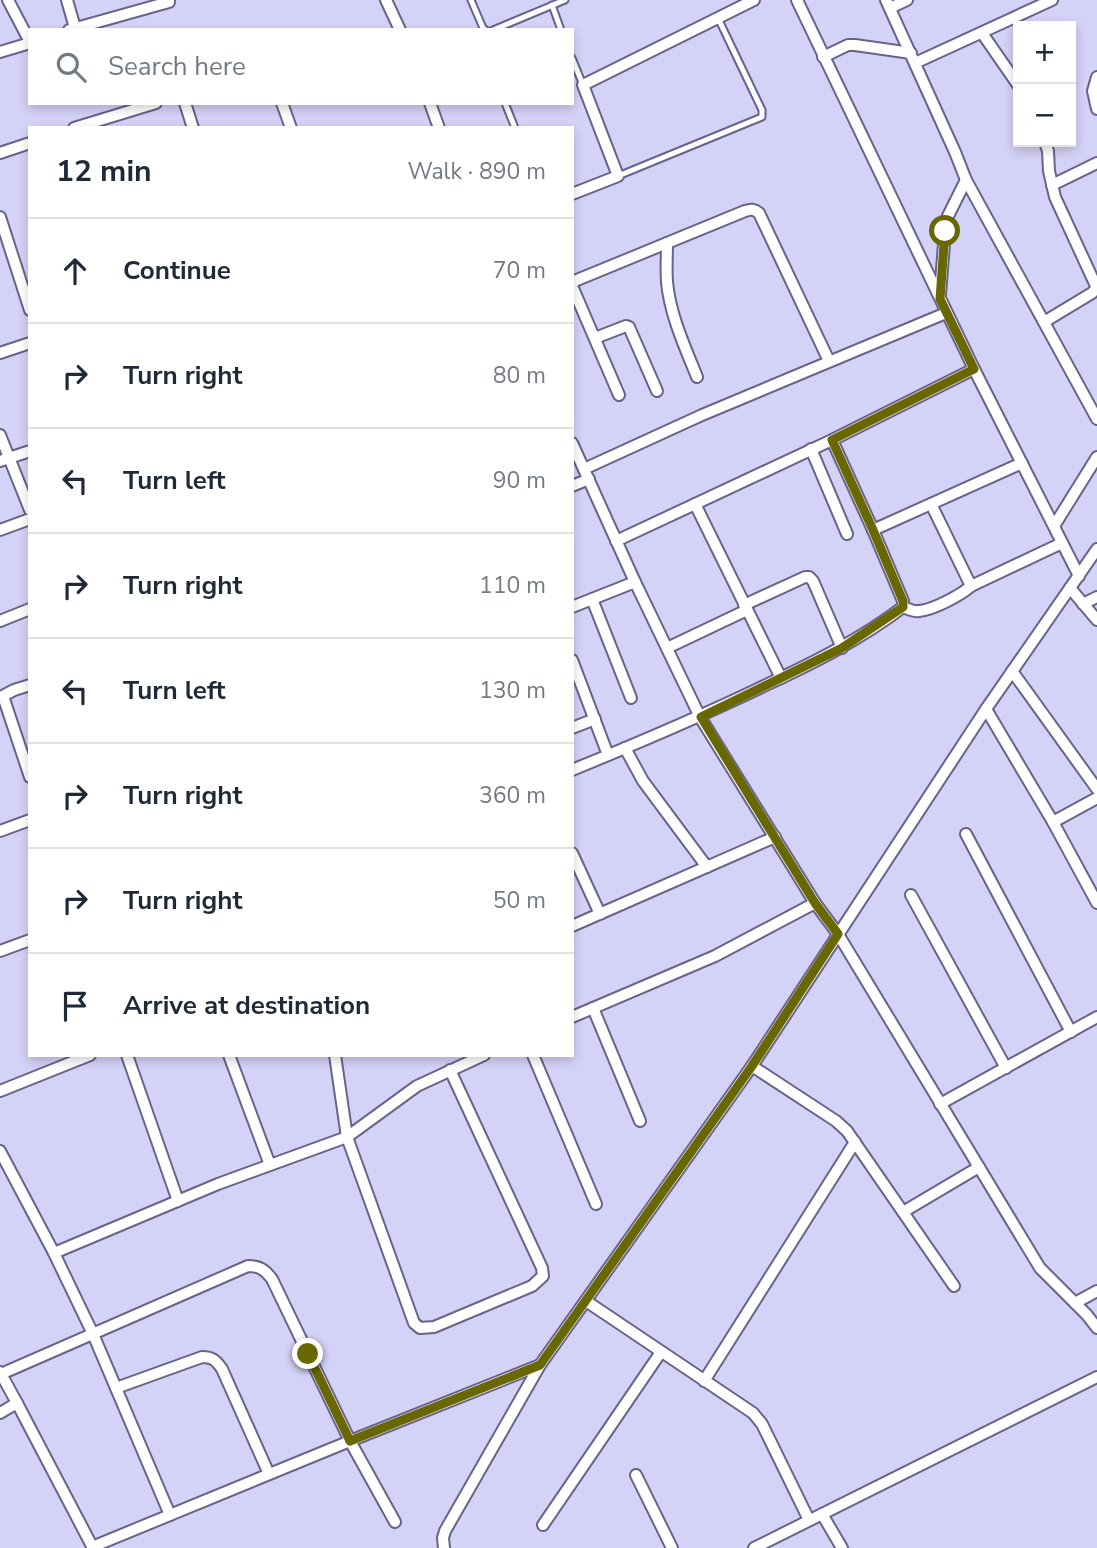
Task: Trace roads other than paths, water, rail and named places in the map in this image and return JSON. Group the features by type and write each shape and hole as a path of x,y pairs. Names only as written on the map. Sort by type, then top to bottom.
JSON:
{"street":[{"path":"8,0 28,38"},
{"path":"67,0 72,28"},
{"path":"386,0 399,28"},
{"path":"574,193 618,176 583,85 754,0"},
{"path":"797,0 946,313 1079,576"},
{"path":"907,0 888,4 965,180 1097,419"},
{"path":"823,57 848,45 855,45 913,58 982,33 1052,0"},
{"path":"76,28 172,1"},
{"path":"982,33 1017,84"},
{"path":"0,52 28,43"},
{"path":"1097,77 1093,91 1097,109"},
{"path":"79,126 149,105"},
{"path":"186,105 192,126"},
{"path":"283,105 290,126"},
{"path":"431,105 438,126"},
{"path":"0,153 28,144"},
{"path":"1044,322 1092,293 1096,286 1055,197 1047,147"},
{"path":"1052,185 1097,163"},
{"path":"940,299 947,216 965,180"},
{"path":"574,283 745,211 755,210 759,213 829,361"},
{"path":"0,217 28,304"},
{"path":"667,243 669,295 697,377"},
{"path":"574,289 619,395"},
{"path":"574,484 586,474 702,415 946,313"},
{"path":"595,338 629,327 657,391"},
{"path":"0,353 28,344"},
{"path":"616,541 832,440 974,369"},
{"path":"0,435 4,459 28,506"},
{"path":"832,440 873,530 903,601 903,607"},
{"path":"574,447 635,582 701,717 815,903 838,934 1040,1268 1097,1328"},
{"path":"811,449 847,534"},
{"path":"4,459 28,452"},
{"path":"1054,526 1097,457"},
{"path":"873,530 1022,463"},
{"path":"695,504 781,678"},
{"path":"931,504 971,586"},
{"path":"0,530 28,520"},
{"path":"903,607 915,611 927,610 1062,543"},
{"path":"444,1548 445,1531 540,1365 752,1066 986,709 1097,549"},
{"path":"667,648 805,577 813,581 842,648"},
{"path":"574,606 635,582"},
{"path":"1070,588 1097,620"},
{"path":"1083,604 1097,597"},
{"path":"592,599 631,698"},
{"path":"574,769 701,717 842,648 903,607"},
{"path":"0,621 28,610"},
{"path":"1012,671 1097,789"},
{"path":"575,675 608,755"},
{"path":"28,686 0,697 4,699 28,771"},
{"path":"986,709 1094,890 1097,903"},
{"path":"574,728 595,719"},
{"path":"625,748 643,780 707,867"},
{"path":"1053,822 1097,798"},
{"path":"0,831 28,821"},
{"path":"967,834 1071,1032"},
{"path":"574,925 775,838"},
{"path":"574,857 600,914"},
{"path":"911,895 1006,1068"},
{"path":"574,1016 715,956 815,903"},
{"path":"0,951 28,941"},
{"path":"593,1008 640,1121"},
{"path":"940,1104 1097,1017"},
{"path":"0,1091 85,1057"},
{"path":"128,1057 177,1201"},
{"path":"230,1057 270,1165"},
{"path":"335,1057 347,1137 415,1323 420,1328 434,1327 532,1286 543,1276 542,1268 450,1070"},
{"path":"54,1253 218,1184 347,1137 417,1086 479,1057"},
{"path":"534,1057 596,1204"},
{"path":"752,1066 836,1121 855,1142 954,1286"},
{"path":"704,1381 855,1142"},
{"path":"0,1151 93,1334 170,1515"},
{"path":"903,1212 979,1167"},
{"path":"395,1522 350,1441 272,1279 257,1266 248,1266 1,1373 92,1547 350,1441 540,1365"},
{"path":"1075,1303 1097,1291"},
{"path":"586,1301 753,1413 759,1419 809,1520"},
{"path":"543,1525 661,1352"},
{"path":"116,1388 202,1357 210,1357 222,1369 269,1474"},
{"path":"754,1548 1097,1377"},
{"path":"0,1413 17,1403"},
{"path":"636,1475 672,1548"},
{"path":"822,1514 842,1548"}],"lane":[{"path":"471,0 483,28"},
{"path":"498,28 565,0"},
{"path":"552,5 560,28"},
{"path":"618,176 762,117 762,110 718,18"},
{"path":"574,63 583,85"},
{"path":"506,105 514,126"}]}
